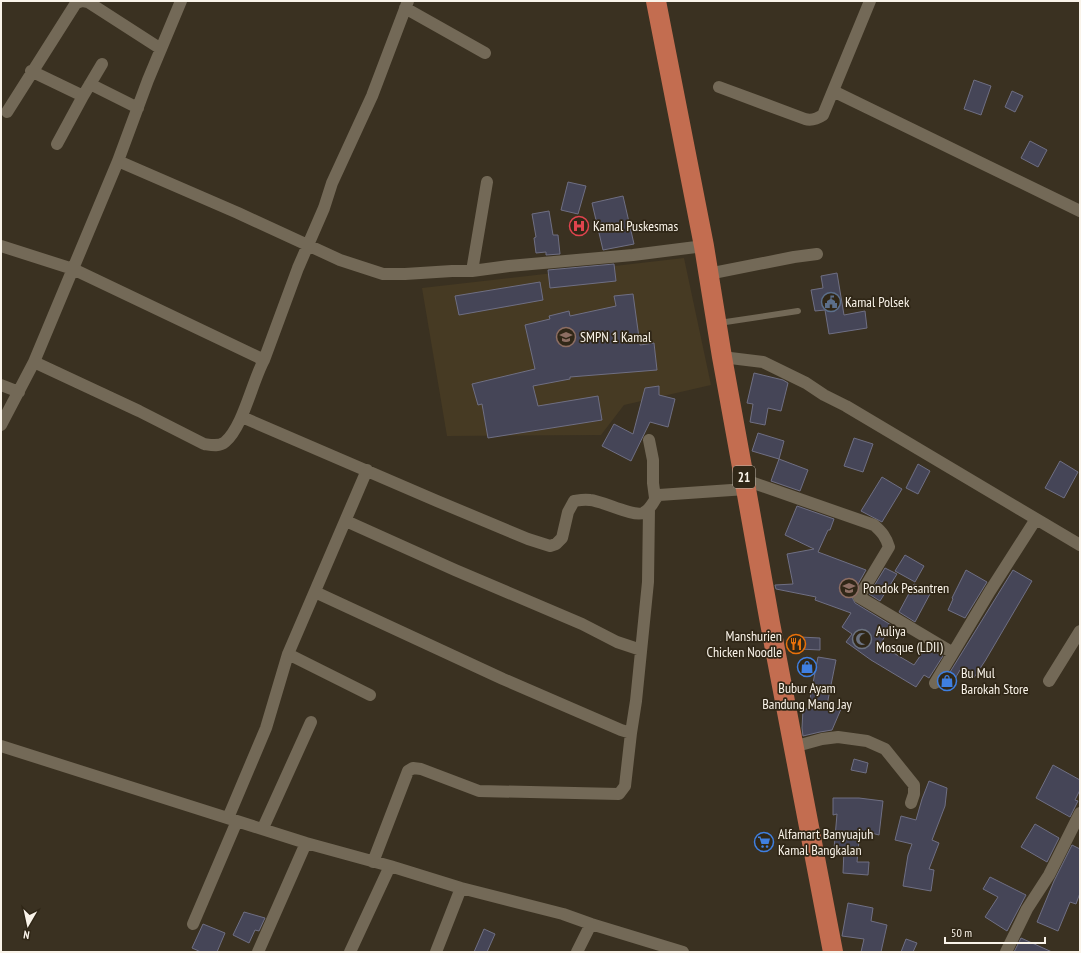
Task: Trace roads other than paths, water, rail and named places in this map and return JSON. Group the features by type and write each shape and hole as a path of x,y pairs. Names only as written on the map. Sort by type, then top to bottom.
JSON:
{"highway":[{"name":"21","path":"656,1 704,246 722,357 793,747 806,806 833,952"}],"street":[{"path":"7,112 31,71 76,3 82,1 88,2 161,49"},
{"path":"1,425 34,362 118,161 148,80 181,1"},
{"path":"719,87 804,119 812,120 823,115 870,1"},
{"path":"34,362 204,444 215,446 224,443 242,417 258,371 264,360 332,183 372,96 406,5 485,53"},
{"path":"57,144 102,64"},
{"path":"31,71 83,96"},
{"path":"90,84 138,108"},
{"path":"833,91 1080,211"},
{"path":"118,161 238,213 340,260 383,274 472,271 509,266 633,255 704,246"},
{"path":"472,271 487,182"},
{"path":"1,246 73,269 264,360"},
{"path":"708,274 794,257 817,254"},
{"path":"722,357 763,362 806,383 1080,545"},
{"path":"1,385 19,392"},
{"path":"242,417 550,546 556,544 562,538 568,512 574,501 583,499 591,500 627,512 642,514 649,509 655,498 660,495 746,485 874,525 882,532 889,547 859,598 953,653"},
{"path":"648,440 653,460 653,484 655,498"},
{"path":"193,924 266,728 288,654 367,470"},
{"path":"374,862 408,771 413,768 421,769 479,791 619,794 626,786 648,582 649,509"},
{"path":"936,683 1036,519"},
{"path":"346,521 455,570 582,624 617,642 641,650"},
{"path":"315,592 503,679 631,733"},
{"path":"1049,681 1080,631"},
{"path":"288,654 370,695"},
{"path":"263,828 311,722"},
{"path":"793,747 822,739 838,737 867,741 885,749 914,785 914,794 911,803"},
{"path":"1,746 232,820 263,828 306,843 390,866 461,888 563,914 683,952"},
{"path":"1006,952 1033,899 1049,875 1080,813"},
{"path":"258,952 306,843"},
{"path":"350,952 390,866"},
{"path":"436,952 461,888"},
{"path":"577,952 591,924"}],"lane":[{"path":"716,323 798,311"}],"place":[{"name":"Kamal Puskesmas","path":"579,226"},
{"name":"Kamal Polsek","path":"831,302"},
{"name":"SMPN 1 Kamal","path":"566,337"},
{"name":"Pondok Pesantren","path":"849,588"},
{"name":"Auliya Mosque (LDII)","path":"862,639"},
{"name":"Manshurien Chicken Noodle","path":"796,644"},
{"name":"Bubur Ayam Bandung Mang Jay","path":"807,667"},
{"name":"Bu Mul Barokah Store","path":"947,681"},
{"name":"Alfamart Banyuajuh Kamal Bangkalan","path":"764,842"}]}
